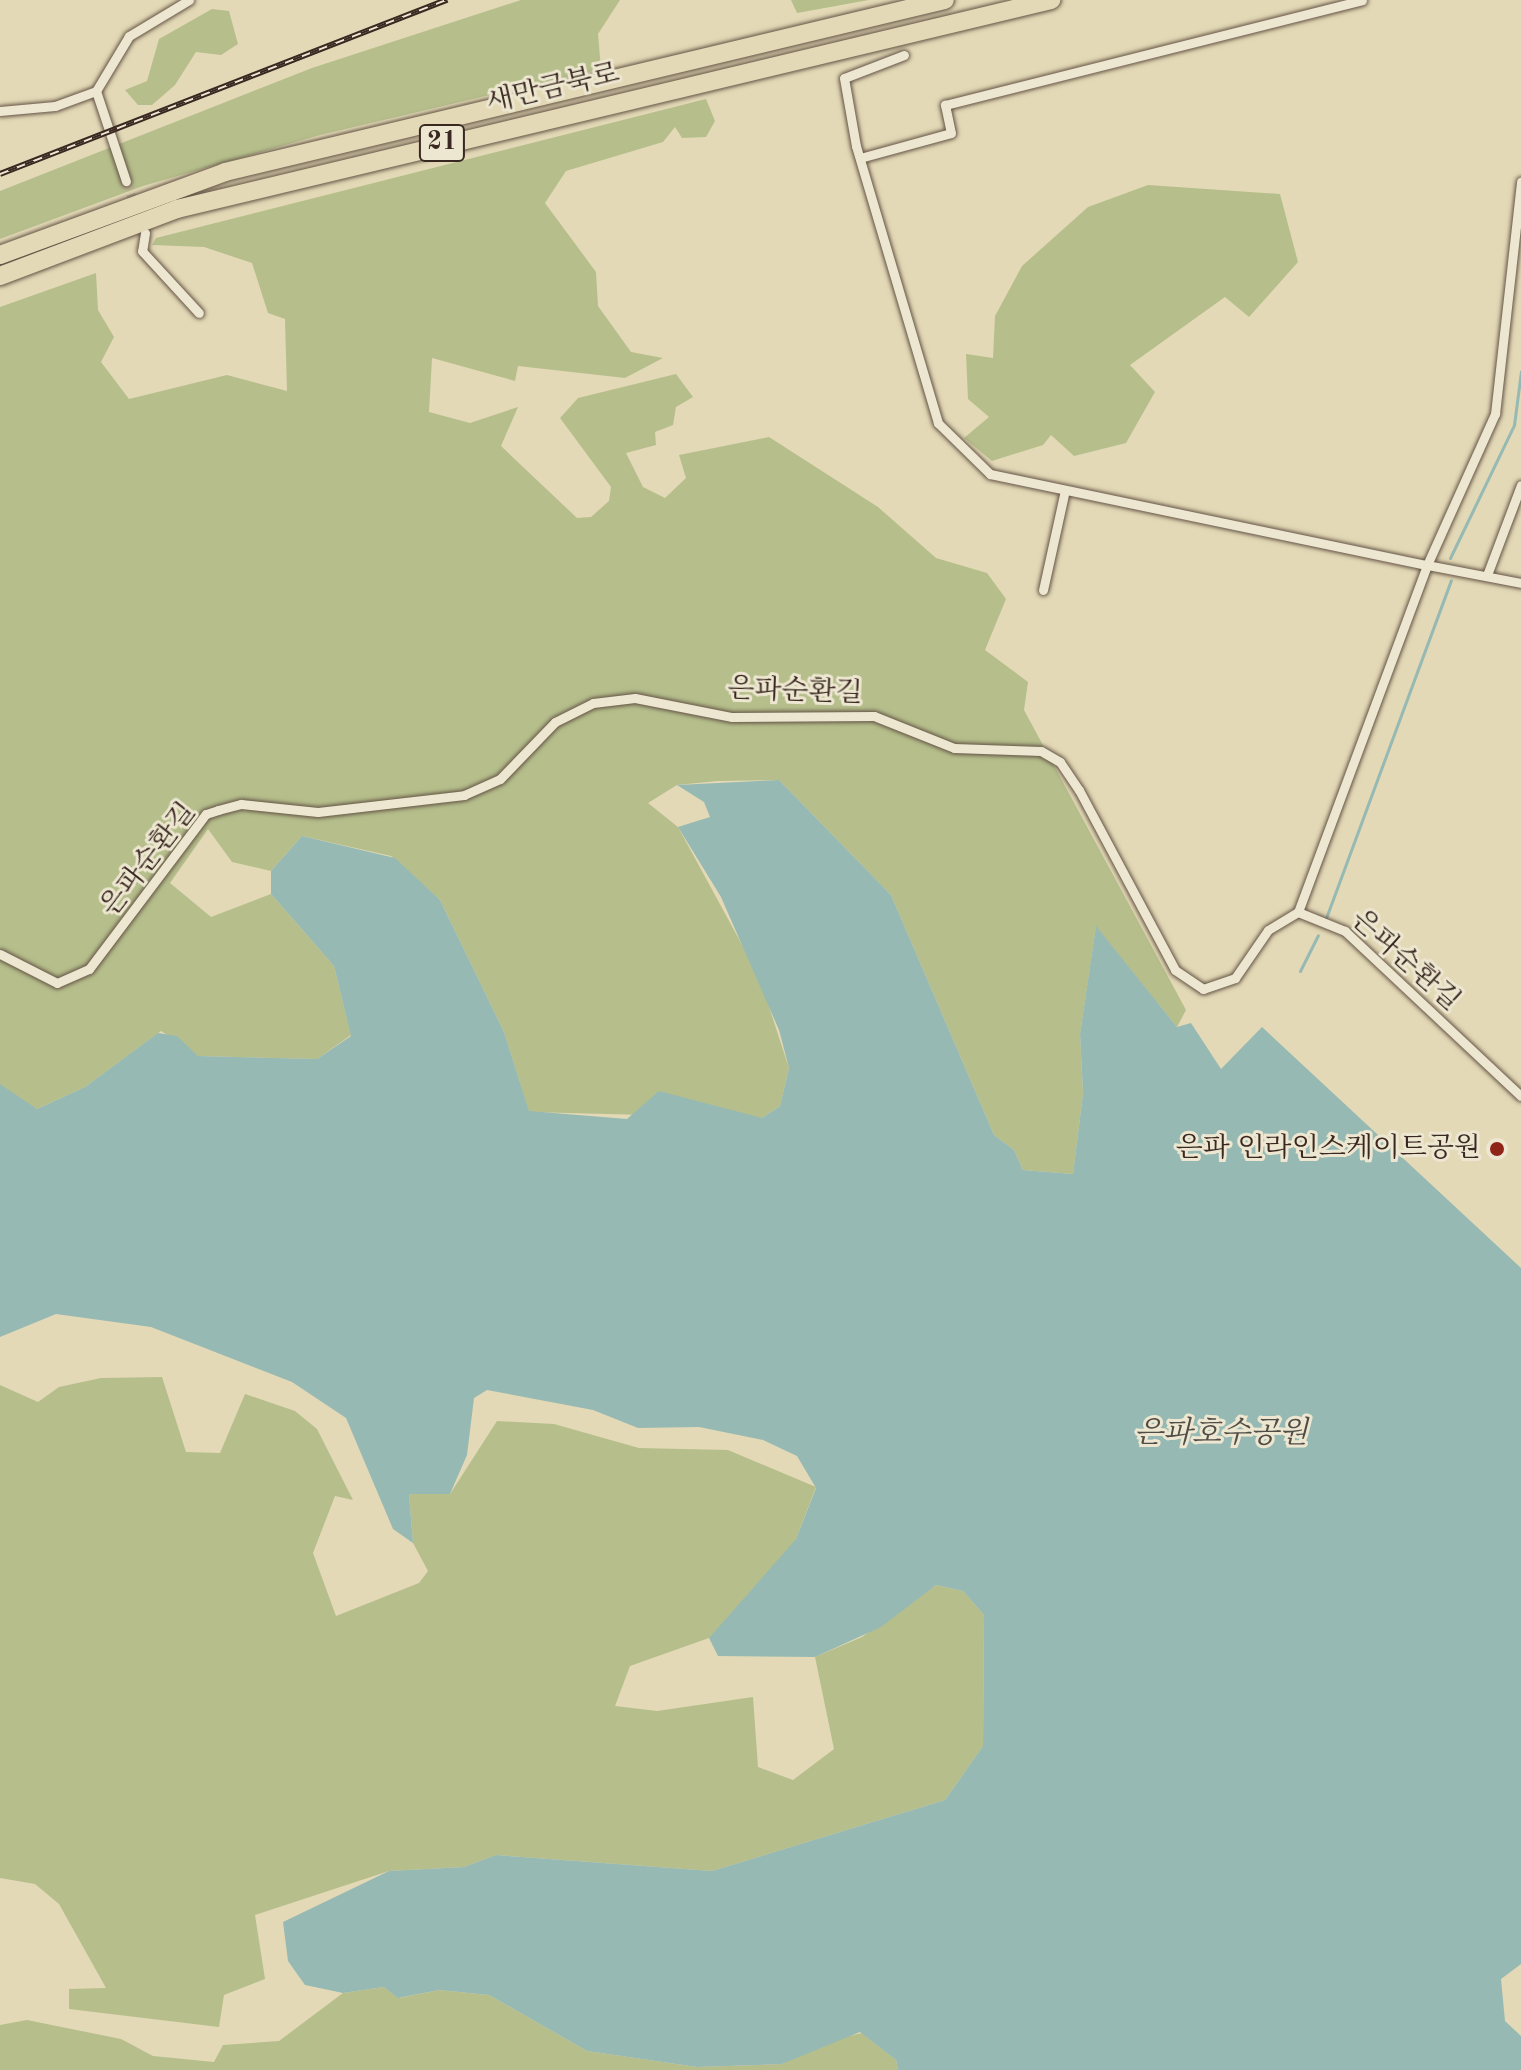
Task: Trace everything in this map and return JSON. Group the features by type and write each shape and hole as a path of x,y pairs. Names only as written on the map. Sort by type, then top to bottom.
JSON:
{"highway":[{"name":"새만금북로","path":"0,255 225,172 943,0"},
{"name":"새만금북로","path":"0,276 177,209 1051,0"}],"street":[{"path":"0,111 55,106 96,91 129,36 189,0"},
{"path":"860,158 951,133 945,105 1362,0"},
{"path":"904,55 844,78 860,158 938,423 990,474 1521,583"},
{"path":"96,91 126,181"},
{"path":"1298,912 1427,565 1495,414 1521,181"},
{"path":"145,233 142,251 199,313"},
{"path":"1487,575 1521,485"},
{"path":"1043,590 1065,490"},
{"name":"은파순환길","path":"0,954 57,983 89,969 206,814 241,804 318,812 464,795 500,779 555,722 593,703 635,698 732,717 874,716 954,748 1041,751 1060,762 1079,790 1175,970 1203,989 1235,978 1268,930 1298,912 1345,931 1521,1096"}],"green space":[{"path":"521,0 620,0 598,34 601,69 320,135 143,186 0,239 0,191 312,68"},
{"path":"791,0 869,0 797,13"},
{"path":"212,9 229,11 238,44 221,55 196,52 175,85 152,105 138,105 125,90 147,81 159,39"},
{"path":"706,99 715,121 706,137 682,138 675,127 663,142 566,171 545,203 596,272 598,306 631,352 663,358 625,378 518,366 515,381 432,358 429,412 470,423 518,407 501,446 577,518 591,517 609,501 611,487 560,418 578,398 676,374 693,397 676,407 673,425 655,432 656,445 626,453 643,487 665,498 686,478 679,455 769,437 878,507 936,558 987,573 1006,599 985,650 1028,682 1024,710 1186,1010 1177,1027 1096,927 1080,1034 1083,1093 1073,1174 1023,1170 1014,1150 994,1135 891,895 779,780 718,781 677,785 648,803 678,827 759,976 789,1068 780,1106 762,1118 529,1112 504,1032 440,900 391,856 302,836 271,871 232,862 208,829 170,883 211,917 271,894 334,966 351,1035 317,1059 198,1056 161,1031 85,1087 37,1109 20,1102 0,1085 0,307 96,273 98,310 114,337 101,362 129,399 227,375 287,391 285,319 268,313 252,263 204,247 152,245 156,238"},
{"path":"1148,185 1280,194 1298,262 1249,317 1225,297 1130,365 1155,392 1126,443 1074,456 1051,435 1043,445 992,461 964,438 989,417 968,399 966,354 993,358 995,316 1022,266 1088,207"},
{"path":"162,1377 186,1452 220,1453 245,1394 295,1411 317,1429 353,1500 335,1496 313,1553 336,1616 419,1583 428,1571 413,1543 409,1494 450,1494 497,1421 554,1424 639,1448 728,1450 816,1487 796,1539 730,1622 709,1638 630,1666 615,1706 657,1711 753,1697 758,1767 793,1780 834,1749 815,1657 862,1637 936,1585 963,1591 984,1615 983,1746 945,1800 712,1871 496,1855 464,1867 389,1871 255,1915 265,1979 224,1995 219,2027 69,2009 69,1989 106,1988 59,1904 35,1884 0,1878 0,1385 38,1402 59,1387 101,1378"},
{"path":"384,1987 399,1998 439,1990 489,1995 587,2051 697,2067 782,2064 820,2043 862,2033 896,2060 898,2070 0,2070 0,2025 27,2020 121,2039 153,2056 214,2062 223,2045 279,2041 343,1993"}],"water":[{"name":"은파호수공원","path":"779,780 891,895 994,1135 1014,1150 1023,1170 1073,1174 1083,1093 1080,1034 1096,926 1177,1027 1191,1023 1221,1069 1262,1027 1521,1268 1521,1964 1501,1979 1505,2021 1521,2036 1521,2070 898,2070 896,2060 860,2032 782,2064 697,2067 587,2051 489,1995 439,1990 398,1998 384,1987 343,1993 305,1985 288,1961 283,1922 389,1871 464,1867 496,1855 712,1871 945,1800 983,1746 984,1615 963,1591 936,1585 881,1627 815,1657 718,1656 709,1638 796,1539 816,1488 797,1456 763,1440 699,1427 638,1428 593,1410 487,1390 474,1398 467,1455 450,1494 409,1494 413,1543 393,1529 346,1418 292,1382 151,1327 56,1314 0,1337 0,1084 37,1109 85,1087 158,1033 177,1036 198,1056 317,1059 351,1036 334,966 271,894 271,871 302,836 395,858 440,900 504,1032 529,1111 627,1119 659,1091 762,1118 780,1106 789,1068 779,1030 721,897 678,827 710,817 704,802 677,785"}],"waterway":[{"path":"1450,558 1514,425 1521,371"},
{"path":"1326,918 1451,580"},
{"path":"1300,971 1318,935"}],"tunnel":[{"path":"126,181 136,208"}],"railway":[{"path":"0,174 447,0"}],"place":[{"name":"은파 인라인스케이트공원","path":"1497,1149"}]}
